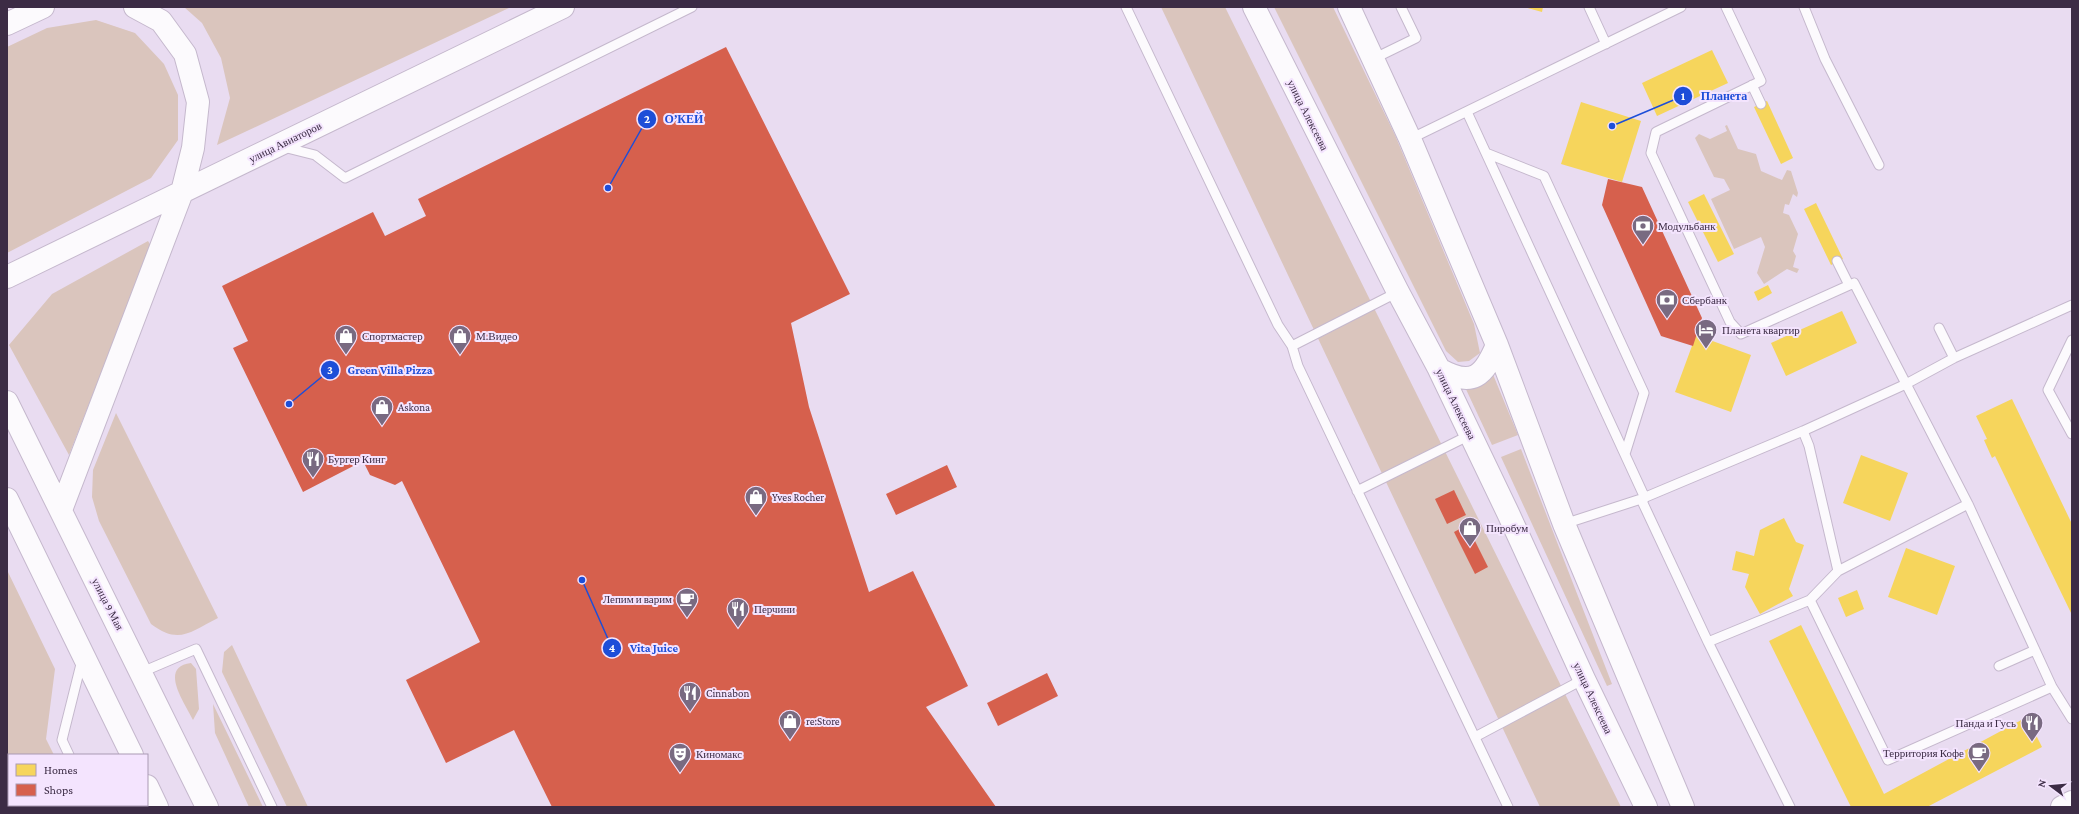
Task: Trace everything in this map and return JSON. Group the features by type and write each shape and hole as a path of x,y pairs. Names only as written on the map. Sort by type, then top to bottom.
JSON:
{"main road":[{"path":"7,24 43,7"},
{"path":"61,510 182,192 193,148 198,102 185,54 161,21 135,7"},
{"name":"улица Авиаторов","path":"7,277 563,7"},
{"path":"1349,7 1410,139 1497,345 1564,524 1683,807"},
{"name":"улица Алексеева","path":"1255,9 1398,292 1439,369 1584,679 1646,807"},
{"path":"1439,369 1454,378 1471,378 1483,372 1497,345"},
{"name":"улица 9 Мая","path":"7,402 142,672 207,807"},
{"path":"7,499 132,754"},
{"path":"148,788 157,807"},
{"path":"2062,807 2072,802"}],"lane":[{"path":"278,146 315,155 345,178 692,7"},
{"path":"1126,7 1278,325 1292,346 1298,366 1508,807"},
{"path":"1373,59 1416,38 1401,7"},
{"path":"1589,7 1606,44"},
{"path":"1410,139 1681,7"},
{"path":"1726,7 1761,81 1656,132 1651,153 1730,322 1741,334 1854,283 1968,504 2052,687 2072,719"},
{"path":"1804,7 1825,59 1879,165"},
{"path":"1752,85 1761,104"},
{"path":"1467,112 1625,454 1643,499 1708,642 1790,807"},
{"path":"1486,154 1544,176 1644,393 1625,454"},
{"path":"1837,262 1849,285"},
{"path":"1292,346 1398,292"},
{"path":"1564,524 1643,499 1803,431 1906,384 1954,358 2072,305"},
{"path":"1939,328 1954,358"},
{"path":"2072,340 2048,390 2072,434"},
{"path":"1803,431 1809,446 1838,571"},
{"path":"1357,491 1470,435"},
{"path":"1708,642 1810,600 1838,571 1968,504"},
{"path":"1810,600 1888,760 2052,687"},
{"path":"142,672 196,649 272,807"},
{"path":"1999,666 2035,650"},
{"path":"69,754 62,740 83,655"},
{"path":"1474,737 1584,679"}],"shaded area":[{"path":"184,7 511,7 217,145 230,98 221,58 202,23"},
{"path":"1161,7 1225,7 1621,807 1540,807"},
{"path":"1274,7 1333,7 1395,135 1474,324 1480,353 1469,361 1458,362 1446,351"},
{"path":"96,20 135,33 164,64 178,95 178,140 151,178 7,253 7,47 47,28"},
{"path":"1727,125 1738,149 1756,154 1761,171 1782,180 1787,170 1791,171 1798,193 1797,197 1793,194 1789,205 1785,204 1783,213 1789,215 1798,234 1793,251 1796,256 1793,267 1799,269 1797,273 1787,269 1764,284 1757,273 1765,247 1761,237 1734,249 1711,199 1730,190 1724,179 1714,177 1695,138 1699,134 1710,139 1727,131 1725,126"},
{"path":"148,241 151,246 69,455 9,345 52,294"},
{"path":"1492,372 1518,435 1492,445 1464,385"},
{"path":"116,413 218,618 192,632 177,635 169,634 151,624 99,521 92,497 93,470"},
{"path":"1521,449 1612,684 1607,686 1501,457"},
{"path":"7,570 55,669 46,739 54,754 8,754 8,770"},
{"path":"232,645 308,807 287,807 222,672 224,652"},
{"path":"191,663 196,669 199,709 193,720 180,696 175,678 176,671 181,666"},
{"path":"213,704 263,807 249,807 215,733"}],"building: Homes":[{"path":"1524,7 1543,7 1542,12"},
{"path":"1712,50 1728,83 1657,116 1642,83"},
{"path":"1767,101 1793,158 1781,164 1754,107"},
{"path":"1581,102 1641,121 1622,182 1561,164"},
{"path":"1704,194 1734,254 1718,262 1688,202"},
{"path":"1816,203 1843,259 1831,265 1804,209"},
{"path":"1768,285 1772,293 1758,301 1754,292"},
{"path":"1842,311 1857,343 1786,376 1771,343"},
{"path":"1696,335 1751,355 1731,412 1675,392"},
{"path":"2012,399 2072,524 2072,615 1995,456 1992,458 1984,440 1987,439 1976,416"},
{"path":"1861,455 1908,473 1890,521 1843,503"},
{"path":"1784,518 1796,542 1804,545 1789,589 1793,596 1760,614 1745,587 1749,574 1732,570 1736,551 1754,556 1760,530"},
{"path":"1906,548 1955,566 1937,615 1888,597"},
{"path":"1857,590 1864,609 1846,617 1838,598"},
{"path":"1801,625 1884,794 2027,717 2042,747 1927,807 1851,807 1769,641"}],"building: Shops":[{"path":"726,47 850,294 791,323 809,407 869,592 913,571 968,686 926,707 996,807 552,807 514,730 446,763 406,680 480,642 402,481 395,485 370,475 363,461 303,492 233,348 248,341 222,286 373,212 385,236 426,216 418,199"},
{"path":"1608,179 1642,187 1702,318 1693,346 1661,336 1602,205"},
{"path":"947,465 957,487 896,515 886,494"},
{"path":"1454,490 1466,515 1447,524 1435,499"},
{"name":"Пиробум","path":"1467,525 1488,567 1475,574 1454,532"},
{"path":"1047,673 1058,696 998,726 987,703"}],"place":[{"name":"Планета","path":"1612,126"},
{"name":"О’КЕЙ","path":"608,188"},
{"name":"Модульбанк","path":"1643,246"},
{"name":"Сбербанк","path":"1667,320"},
{"name":"Планета квартир","path":"1706,350"},
{"name":"Спортмастер","path":"346,356"},
{"name":"М.Видео","path":"460,356"},
{"name":"Green Villa Pizza","path":"289,404"},
{"name":"Askona","path":"382,426"},
{"name":"Бургер Кинг","path":"313,478"},
{"name":"Yves Rocher","path":"756,516"},
{"name":"Пиробум","path":"1470,548"},
{"name":"Vita Juice","path":"582,580"},
{"name":"Лепим и варим","path":"687,618"},
{"name":"Перчини","path":"738,628"},
{"name":"Cinnabon","path":"690,712"},
{"name":"re:Store","path":"790,740"},
{"name":"Панда и Гусь","path":"2032,742"},
{"name":"Территория Кофе","path":"1979,772"},
{"name":"Киномакс","path":"680,774"}]}
